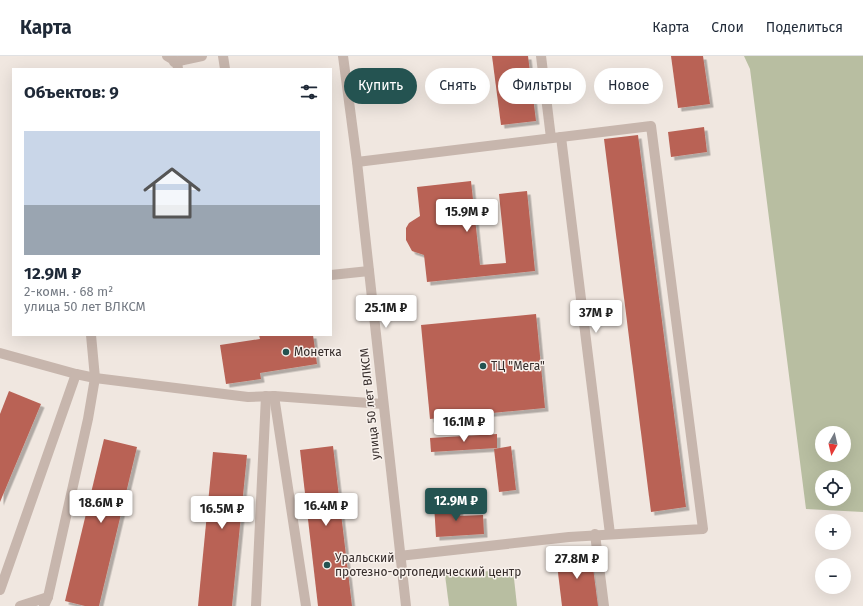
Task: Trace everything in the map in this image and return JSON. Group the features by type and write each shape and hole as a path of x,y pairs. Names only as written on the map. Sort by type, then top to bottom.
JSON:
{"street":[{"path":"173,61 202,56"},
{"path":"224,56 225,68"},
{"name":"улица 50 лет ВЛКСМ","path":"343,56 357,162 406,606"},
{"path":"541,56 556,138 610,534"},
{"path":"357,162 651,126 703,529 595,534 400,556"},
{"path":"332,275 369,271"},
{"path":"20,606 46,601 88,419 95,378 91,336"},
{"path":"0,353 95,378 248,396 270,396 383,404"},
{"path":"0,590 76,374"},
{"path":"256,606 270,396"},
{"path":"270,396 306,606"},
{"path":"595,534 604,606"}],"green space":[{"path":"744,56 863,56 863,512 806,509 750,69"},
{"path":"513,569 517,606 449,606 445,575"}],"building":[{"path":"492,56 528,56 529,68 498,68 498,102"},
{"path":"671,56 703,56 710,104 678,108"},
{"path":"498,104 534,104 536,121 501,125"},
{"path":"704,127 707,152 671,157 668,132"},
{"path":"638,135 686,507 651,512 604,139"},
{"path":"471,181 480,265 506,263 499,194 527,191 535,271 427,282 424,255 412,251 406,240 406,228 409,223 420,216 417,187"},
{"name":"ТЦ \"Мега\"","path":"536,314 545,408 430,419 421,325"},
{"path":"259,336 313,336 317,364 260,373 261,379 226,384 220,345 260,339"},
{"path":"9,391 41,404 0,502 0,414"},
{"path":"497,434 497,448 431,452 430,438"},
{"path":"104,439 137,447 99,606 85,606 65,601"},
{"path":"333,446 352,606 318,606 300,450"},
{"path":"511,446 516,490 499,492 494,449"},
{"path":"213,452 247,455 232,606 198,606"},
{"path":"459,503 460,516 483,515 484,534 436,537 434,504"},
{"path":"591,552 598,606 562,606 556,556"}],"place":[{"name":"Монетка","path":"286,352"},
{"name":"ТЦ \"Мега\"","path":"483,366"},
{"name":"Уральский протезно-ортопедический центр","path":"327,565"}]}
